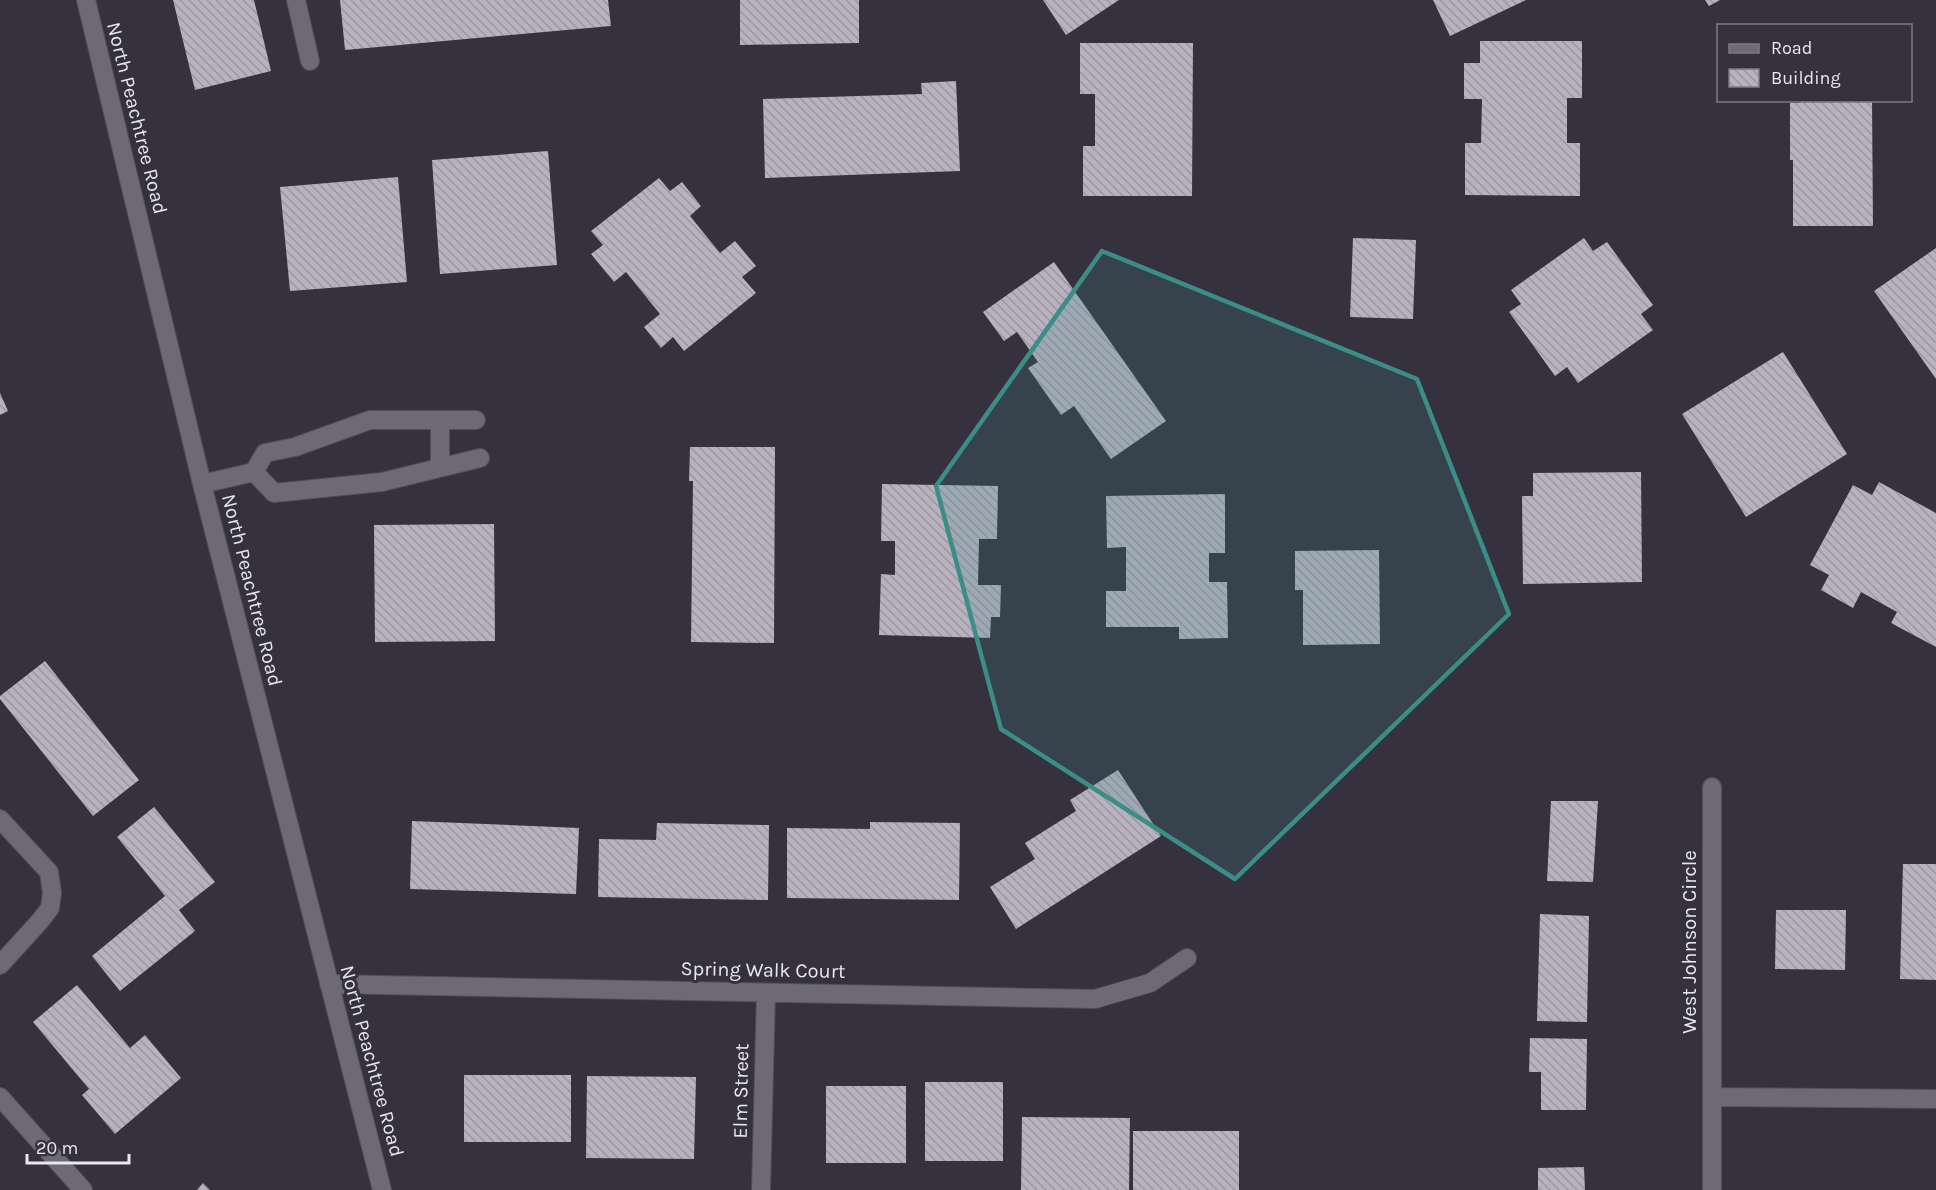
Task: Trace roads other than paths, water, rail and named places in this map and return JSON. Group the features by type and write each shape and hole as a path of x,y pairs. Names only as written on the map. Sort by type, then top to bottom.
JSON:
{"street":[{"name":"North Peachtree Road","path":"86,0 202,484 382,1190"},
{"path":"296,0 310,61"},
{"path":"202,484 254,472 265,453 295,447 370,420 476,420"},
{"path":"440,420 440,467"},
{"path":"254,472 274,493 382,482 480,458"},
{"name":"West Johnson Circle","path":"1712,787 1712,1190"},
{"path":"0,819 49,872 52,893 50,908 0,965"},
{"name":"Spring Walk Court","path":"328,984 1095,999 1150,983 1187,958"},
{"name":"Elm Street","path":"761,1190 766,993"},
{"path":"0,1097 83,1190"},
{"path":"1712,1097 1936,1099"}]}
